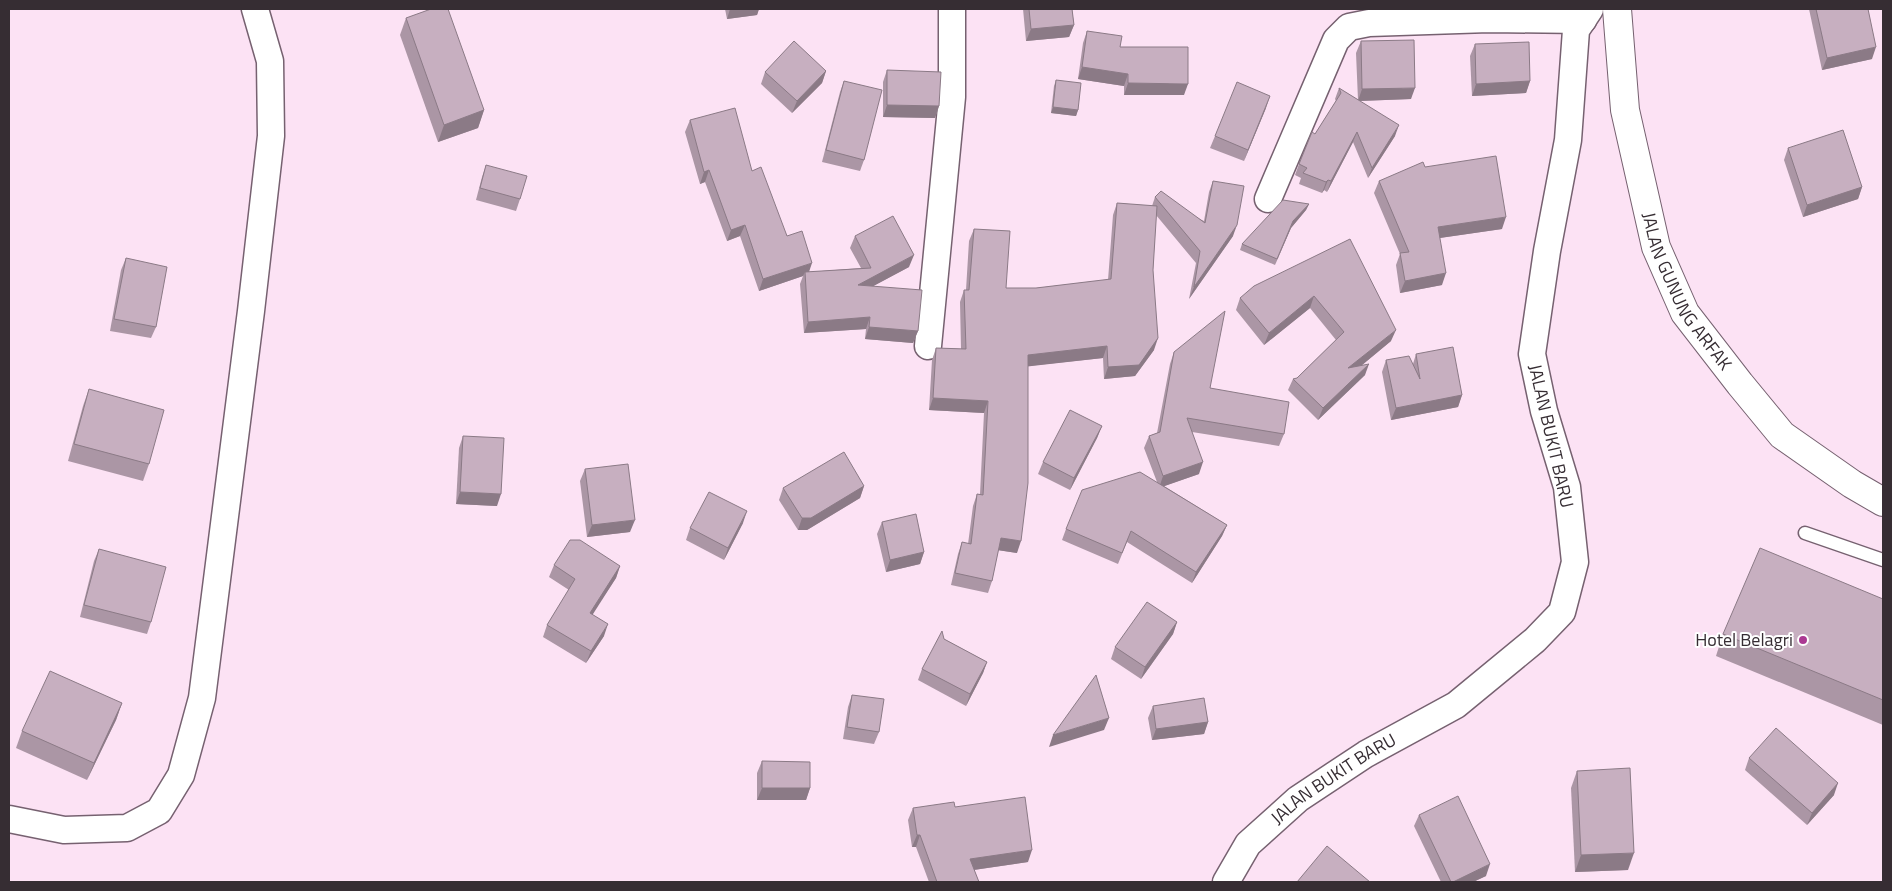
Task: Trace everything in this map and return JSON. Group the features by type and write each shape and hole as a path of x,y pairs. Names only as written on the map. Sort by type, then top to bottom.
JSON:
{"street":[{"path":"9,819 64,830 127,828 159,812 180,775 202,698 252,311 271,136 270,61 255,9"},
{"path":"928,346 952,97 952,9"},
{"name":"JALAN GUNUNG ARFAK","path":"1617,9 1625,110 1656,247 1685,313 1782,435 1852,484 1883,502"},
{"path":"1268,199 1336,40 1350,27 1368,23 1586,14"},
{"name":"JALAN BUKIT BARU","path":"1226,882 1248,844 1298,799 1366,754 1456,706 1536,640 1562,612 1575,562 1574,553 1566,487 1544,412 1532,354 1546,251 1568,140 1576,30 1586,14"}],"lane":[{"path":"1805,533 1883,560"}],"building":[{"path":"431,9 448,9 484,110 444,125 406,18"},
{"path":"1029,9 1072,9 1074,25 1031,29"},
{"path":"1816,9 1868,9 1876,47 1827,58"},
{"path":"1087,31 1122,36 1120,47 1188,47 1188,84 1128,83 1128,74 1082,67"},
{"path":"1414,40 1415,88 1362,89 1361,41"},
{"path":"794,41 826,71 797,101 765,72"},
{"path":"1529,42 1530,81 1476,84 1475,44"},
{"path":"887,70 941,72 939,106 887,105"},
{"path":"1056,80 1081,83 1078,110 1053,107"},
{"path":"844,81 882,90 864,160 826,150"},
{"path":"1237,82 1270,96 1248,150 1215,136"},
{"path":"1339,88 1399,125 1372,168 1357,132 1331,181 1328,180 1326,182 1303,173 1307,168 1299,164 1312,132 1315,134 1341,93"},
{"path":"735,108 752,171 761,167 787,236 802,231 812,263 763,279 745,225 731,230 709,170 704,172 690,120"},
{"path":"1843,130 1862,187 1807,205 1788,148"},
{"path":"1496,156 1506,217 1438,227 1446,273 1405,281 1400,253 1409,252 1379,181 1423,162 1425,167"},
{"path":"486,165 527,176 520,199 480,188"},
{"path":"1213,181 1244,186 1237,225 1194,287 1200,251 1155,197 1161,191 1205,223"},
{"path":"1283,200 1309,204 1293,221 1277,259 1242,244"},
{"path":"1117,203 1157,206 1153,270 1158,338 1139,365 1108,367 1107,346 1028,355 1028,483 1021,541 1001,538 992,581 955,573 962,542 971,544 977,494 983,495 988,401 933,398 936,348 966,349 964,290 969,290 974,229 1010,231 1006,288 1036,288 1111,279"},
{"path":"893,216 914,255 858,285 922,290 918,331 869,327 870,317 808,322 805,272 871,268 855,236"},
{"path":"1350,239 1396,330 1348,368 1369,364 1323,408 1293,379 1297,378 1344,332 1314,296 1269,333 1240,298 1254,286"},
{"path":"126,258 167,267 156,327 114,319"},
{"path":"1225,311 1210,388 1289,402 1284,434 1187,418 1203,462 1163,476 1149,436 1160,432 1174,352"},
{"path":"1453,347 1462,395 1396,408 1386,360 1409,356 1420,379 1416,354"},
{"path":"89,389 164,410 149,464 74,444"},
{"path":"1070,410 1102,426 1074,478 1043,462"},
{"path":"463,436 504,438 501,494 460,492"},
{"path":"844,452 864,486 811,518 802,518 783,488"},
{"path":"628,464 635,520 592,525 585,469"},
{"path":"1140,472 1227,525 1196,572 1131,531 1122,553 1066,529 1082,490"},
{"path":"709,492 747,511 728,548 690,528"},
{"path":"916,514 924,552 890,560 882,522"},
{"path":"570,540 580,540 620,566 590,613 608,624 591,651 547,625 575,579 554,565"},
{"name":"Hotel Belagri","path":"1760,548 1883,599 1883,700 1723,634"},
{"path":"99,549 166,567 151,622 84,605"},
{"path":"1147,602 1177,622 1145,667 1115,647"},
{"path":"942,631 944,639 987,662 970,694 922,669"},
{"path":"50,671 122,703 94,763 22,731"},
{"path":"1096,675 1109,718 1053,735"},
{"path":"852,695 884,699 879,732 847,727"},
{"path":"1204,698 1208,722 1156,729 1153,706"},
{"path":"1776,728 1838,783 1812,813 1749,758"},
{"path":"762,761 810,762 810,788 762,788"},
{"path":"1630,768 1634,853 1581,855 1577,771"},
{"path":"1458,796 1490,864 1451,882 1419,815"},
{"path":"1025,797 1032,850 970,859 979,882 937,882 920,835 917,835 913,808 954,802 955,807"},
{"path":"1327,846 1370,882 1297,882"}],"place":[{"name":"Hotel Belagri","path":"1803,640"}]}
